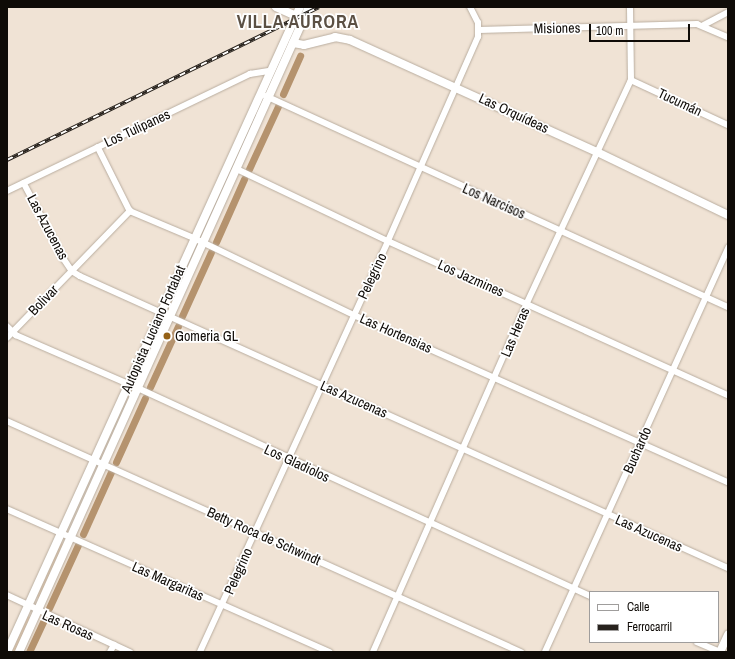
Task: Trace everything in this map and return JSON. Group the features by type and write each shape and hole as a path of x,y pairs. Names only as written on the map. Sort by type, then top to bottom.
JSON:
{"main road":[{"path":"276,7 300,17"},
{"name":"Autopista Luciano Fortabat","path":"19,652 270,98 293,43 300,17 300,7"},
{"name":"Autopista Luciano Fortabat","path":"7,652 160,312 261,94 270,70 300,17 309,7"},
{"name":"Las Orquídeas","path":"293,43 304,45 343,38 455,86 728,215"},
{"path":"720,652 728,635"}],"street":[{"path":"470,7 479,30"},
{"name":"Las Heras","path":"373,652 428,523 495,378 527,303 631,80 630,7"},
{"path":"704,25 728,12"},
{"name":"Misiones","path":"479,30 704,25 728,37"},
{"name":"Pelegrino","path":"200,652 289,459 321,384 388,241 479,30"},
{"name":"Los Tulipanes","path":"7,191 250,74 270,70"},
{"name":"Tucumán","path":"631,80 728,125"},
{"name":"Los Narcisos","path":"261,94 419,168 728,307"},
{"path":"98,147 130,211"},
{"name":"Los Jazmines","path":"237,170 388,241 728,394"},
{"name":"Las Azucenas","path":"24,183 64,259 72,271 608,515 728,568"},
{"name":"Las Hortensias","path":"130,211 194,238 354,315 728,482"},
{"name":"Bolivar","path":"7,338 130,211"},
{"name":"Buchardo","path":"545,652 641,443 672,369 728,248"},
{"name":"Los Gladiolos","path":"7,326 12,332 127,385 138,388 428,523 589,596"},
{"name":"Betty Roca de Schwindt","path":"7,421 95,458 521,652"},
{"name":"Las Margaritas","path":"7,509 71,539 330,652"},
{"name":"Las Rosas","path":"7,595 28,604 37,611 130,652"},
{"path":"699,643 720,652"},
{"path":"110,652 114,645"}],"shaded area":[{"path":"61,543 63,544 39,598 37,597"},
{"path":"28,616 31,618 15,652 12,652"}],"waterway":[{"path":"283,94 300,56"},
{"path":"249,169 279,104"},
{"path":"216,242 244,179"},
{"path":"182,316 211,252"},
{"path":"150,387 178,326"},
{"path":"116,462 145,398"},
{"path":"83,534 111,472"},
{"path":"49,608 78,545"},
{"path":"29,652 45,618"}],"railway":[{"path":"7,160 319,7"}],"place":[{"name":"Gomeria GL","path":"167,336"}],"district":[{"name":"VILLA AURORA","path":"298,22"}]}
